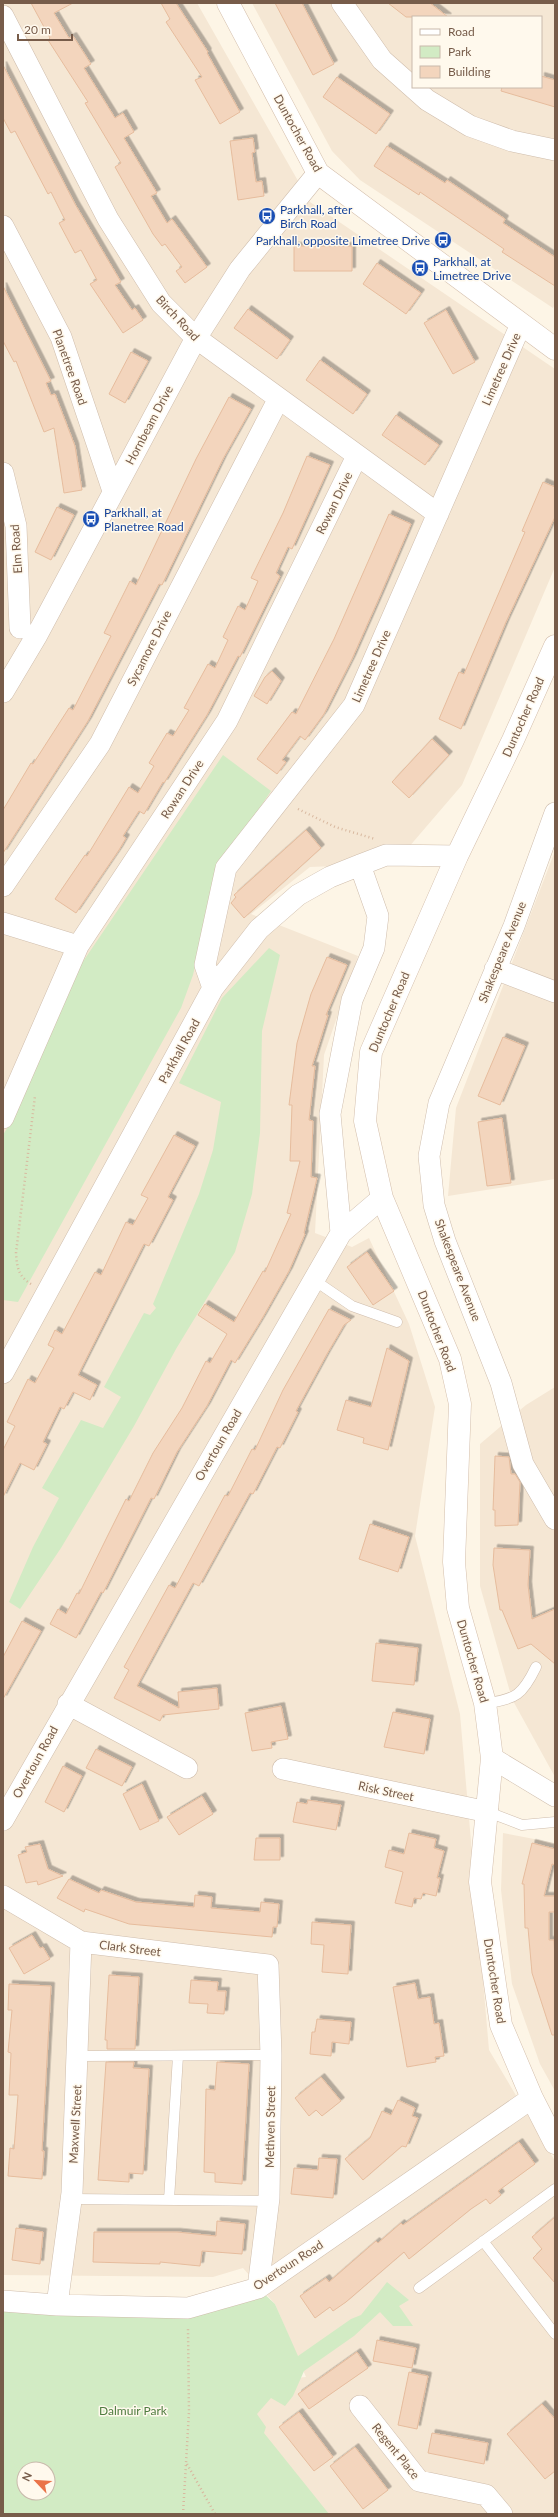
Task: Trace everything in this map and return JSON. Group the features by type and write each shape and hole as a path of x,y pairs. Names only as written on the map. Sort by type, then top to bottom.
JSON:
{"main road":[{"name":"Duntocher Road","path":"228,3 318,173 555,349"},
{"name":"Duntocher Road","path":"555,646 513,740 457,856 371,1052 366,1121 382,1198 450,1359 460,1404 454,1562 458,1608 485,1703 492,1758 488,1812 480,1882 501,2025 532,2098 555,2143"}],"street":[{"path":"342,3 382,60 412,87"},
{"name":"Birch Road","path":"3,16 108,219 161,303 196,338 278,400 438,514"},
{"path":"414,88 427,100 470,126 512,141 555,150"},
{"name":"Hornbeam Drive","path":"3,692 20,628 113,491 196,338 240,269 318,173"},
{"name":"Planetree Road","path":"3,226 61,337 113,491"},
{"name":"Limetree Drive","path":"213,988 206,965 226,868 354,705 521,324"},
{"name":"Sycamore Drive","path":"3,886 100,744 278,400"},
{"name":"Rowan Drive","path":"3,1118 78,946 227,721 356,456"},
{"name":"Elm Road","path":"3,472 16,526 20,628"},
{"name":"Shakespeare Avenue","path":"555,813 514,926 439,1104 429,1156 434,1205 445,1241 501,1383 523,1464 555,1519"},
{"name":"Parkhall Road","path":"3,1373 213,988 259,928 292,900 330,877 386,855 457,856"},
{"path":"341,1233 330,1114 352,1000 374,948 378,916 360,865"},
{"path":"3,923 78,946"},
{"path":"495,969 555,992"},
{"name":"Overtoun Road","path":"3,1820 68,1704 341,1233 382,1198"},
{"path":"68,1704 187,1768"},
{"path":"492,1758 555,1796"},
{"name":"Risk Street","path":"283,1770 488,1812"},
{"name":"Clark Street","path":"3,1896 81,1942 268,1965"},
{"name":"Maxwell Street","path":"57,2305 71,2199 78,2056 81,1942"},
{"name":"Methven Street","path":"258,2288 269,2201 271,2055 268,1965"},
{"name":"Overtoun Road","path":"3,2301 57,2305 188,2308 258,2288 532,2098"},
{"name":"Regent Place","path":"360,2406 419,2481 486,2495 502,2514"}],"lane":[{"path":"314,1280 352,1306 397,1322"},
{"path":"485,1703 505,1701 526,1688 536,1667"},
{"path":"488,1812 522,1825 555,1822"},
{"path":"78,2056 271,2055"},
{"path":"169,2200 178,2056"},
{"path":"419,2288 555,2189"},
{"path":"71,2199 269,2201"},
{"path":"483,2241 555,2334"}],"path":[{"path":"281,797 302,812 335,826 382,840 386,855"},
{"path":"35,1094 16,1252 17,1269 24,1279 46,1293"},
{"path":"184,2514 189,2404 188,2308"},
{"path":"186,2463 215,2514"}],"shaded area":[{"path":"3,3 197,3 310,202 555,369 555,567 462,785 402,855 360,865 310,867 251,914 358,956 324,1055 315,1233 352,1247 369,1238 409,1324 435,1407 415,1536 460,1714 489,2050 555,2161 555,2514 317,2514 236,2413 295,2378 306,2377 275,2304 243,2268 213,2277 3,2275"},
{"path":"252,3 555,3 555,304 553,308 360,180 332,151"},
{"path":"555,851 555,1179 448,1196 456,1108"},
{"path":"555,1387 555,1777 512,1699 480,1586 480,1444 526,1405"},
{"path":"503,1833 555,1843 555,2091 540,2064 512,1984 501,1890"}],"green space":[{"path":"223,755 271,791 217,871 193,975 181,1008 18,1302 3,1300 3,1135 16,1113 82,963"},
{"path":"269,948 280,955 262,1031 260,1133 252,1194 235,1252 176,1349 134,1426 61,1548 20,1609 9,1602 33,1547 59,1498 42,1488 81,1420 103,1428 121,1397 104,1387 144,1313 150,1315 156,1308 153,1304 199,1194 213,1150 221,1102 179,1083 222,998"},
{"name":"Dalmuir Park","path":"387,2282 409,2300 399,2306 413,2326 393,2326 380,2312 354,2336 304,2371 293,2396 285,2406 271,2398 257,2414 266,2427 264,2433 329,2514 3,2514 3,2301 188,2308 258,2288 275,2304 298,2356 351,2319 361,2315"}],"building":[{"path":"31,3 73,3 54,13 69,38 73,36 91,64 84,68 115,118 123,113 134,132 124,138 157,193 151,196 167,223 172,219 207,267 185,283 176,271 182,267 165,244 162,246 153,234 115,167 121,163 85,103 88,102 48,40 50,38"},
{"path":"161,3 176,3 208,52 207,53 240,112 220,124 195,80 202,77 166,22 170,19"},
{"path":"275,3 302,3 334,64 313,75"},
{"path":"388,3 430,3 447,16 412,16 406,17"},
{"path":"3,65 75,204 121,282 115,285 132,310 135,308 143,320 123,333 90,284 97,280 81,250 75,253 59,223 65,220 51,192 48,194 15,131 11,133 3,118"},
{"path":"542,76 555,80 555,107 501,91 502,88 542,88"},
{"path":"337,77 390,114 376,134 323,97"},
{"path":"253,138 255,152 252,153 256,182 262,181 264,196 238,200 230,141"},
{"path":"387,146 445,183 447,180 505,219 503,223 555,257 555,286 502,252 504,249 420,192 419,195 374,166"},
{"path":"294,246 352,246 352,271 294,271"},
{"path":"377,263 421,293 406,314 363,284"},
{"path":"3,286 51,381 46,383 51,395 55,394 75,446 82,490 64,493 54,428 44,432 16,361 14,362 3,341"},
{"path":"248,309 290,340 277,359 234,328"},
{"path":"446,310 475,362 453,374 424,323"},
{"path":"131,352 148,361 125,403 109,394"},
{"path":"320,360 367,394 353,414 306,380"},
{"path":"229,397 251,409 223,459 162,585 159,584 88,721 3,853 3,810 31,763 33,764 69,708 73,710 111,636 104,633 130,581 136,585 196,459"},
{"path":"396,415 439,445 425,465 382,435"},
{"path":"307,456 330,465 292,549 288,547 276,573 280,576 240,657 238,656 207,715 164,783 163,782 144,814 139,811 123,836 126,838 119,850 76,913 55,899 85,855 87,856 129,787 138,793 154,766 149,763 167,733 173,736 189,710 184,708 208,664 215,668 228,640 223,637 238,606 245,610 258,581 251,578 283,513"},
{"path":"543,482 555,487 555,517 506,622 461,729 439,719 459,672 464,674 525,532 522,531"},
{"path":"57,507 74,515 51,560 35,552"},
{"path":"389,514 411,524 380,596 352,659 324,714 305,740 300,736 282,760 286,762 277,774 257,759 292,712 296,714 334,639"},
{"path":"272,671 281,681 267,704 254,696 265,677"},
{"path":"432,739 449,755 409,798 392,782"},
{"path":"306,830 321,848 244,918 231,903 236,897 234,895"},
{"path":"327,957 347,965 326,1015 328,1015 312,1066 315,1066 309,1120 313,1121 311,1177 317,1178 305,1234 289,1271 263,1317 235,1363 231,1360 207,1406 177,1452 154,1499 151,1498 103,1593 101,1592 76,1638 50,1624 58,1609 66,1614 77,1593 79,1594 126,1499 129,1501 153,1453 182,1408 206,1361 210,1363 227,1334 198,1315 205,1304 234,1322 263,1271 265,1272 291,1214 287,1213 300,1161 290,1161 292,1105 289,1105 297,1043 311,994"},
{"path":"503,1037 525,1046 500,1105 478,1096"},
{"path":"502,1118 511,1183 487,1186 478,1122"},
{"path":"174,1135 195,1146 168,1197 173,1200 149,1246 144,1244 78,1375 97,1385 90,1400 73,1392 64,1409 60,1407 43,1442 47,1444 34,1470 20,1463 3,1497 3,1450 15,1426 7,1422 28,1379 35,1383 54,1348 48,1345 55,1330 62,1334 95,1272 101,1275 126,1222 133,1225 148,1198 141,1195"},
{"path":"367,1252 394,1291 373,1305 347,1267"},
{"path":"329,1309 351,1320 344,1325 327,1354 296,1411 298,1412 280,1448 277,1447 253,1494 250,1493 199,1586 193,1583 137,1686 179,1708 178,1692 217,1688 219,1709 163,1715 160,1721 114,1698 129,1670 124,1667 169,1585 175,1588 225,1495 228,1496 252,1449 255,1450 283,1390"},
{"path":"387,1348 409,1361 388,1450 363,1443 364,1438 337,1430 346,1400 371,1407"},
{"path":"495,1456 509,1457 511,1474 515,1474 520,1482 518,1525 495,1526 495,1510 493,1510"},
{"path":"370,1524 409,1537 398,1572 359,1559"},
{"path":"494,1548 530,1550 528,1585 532,1619 555,1609 555,1664 531,1644 518,1649 502,1610 500,1610 493,1565"},
{"path":"22,1621 41,1631 3,1699 3,1657"},
{"path":"376,1643 418,1648 414,1685 372,1681"},
{"path":"281,1706 288,1739 271,1742 272,1748 252,1751 245,1713"},
{"path":"393,1712 430,1719 424,1754 384,1747"},
{"path":"96,1749 132,1767 122,1786 86,1768"},
{"path":"63,1766 82,1776 64,1812 45,1802"},
{"path":"142,1784 159,1821 140,1830 123,1794"},
{"path":"202,1796 213,1814 179,1835 167,1817"},
{"path":"308,1800 341,1805 336,1830 293,1822 297,1802 307,1804"},
{"path":"409,1833 436,1839 434,1848 444,1851 437,1878 440,1878 436,1896 423,1893 421,1899 414,1898 412,1907 395,1903 403,1872 385,1867 389,1850 404,1854"},
{"path":"256,1838 280,1838 280,1860 254,1860"},
{"path":"532,1843 555,1849 555,1865 552,1864 544,1896 555,1896 555,1912 549,1912 549,1940 554,1940 555,2035 552,2035 532,1973 528,1928 525,1928 524,1884 522,1884"},
{"path":"40,1844 48,1869 63,1876 38,1885 37,1881 26,1883 18,1855 27,1852 25,1847"},
{"path":"69,1879 99,1893 101,1890 136,1902 194,1907 195,1895 212,1897 211,1908 260,1912 261,1902 279,1904 277,1927 273,1927 272,1937 129,1924 85,1909 84,1912 57,1898"},
{"path":"312,1922 351,1925 348,1974 322,1972 324,1945 311,1944"},
{"path":"32,1935 40,1948 43,1947 50,1959 24,1974 9,1948"},
{"path":"109,1975 139,1977 135,2049 107,2049 107,2040 105,2040"},
{"path":"191,1980 218,1982 217,1991 226,1991 224,2014 207,2013 208,2004 189,2003"},
{"path":"415,1983 418,1999 430,1997 434,2024 439,2023 444,2056 435,2057 436,2062 407,2067 393,1987"},
{"path":"9,1984 51,1986 42,2151 44,2151 42,2179 8,2176 10,2148 14,2149 18,2095 9,2095 11,2053 8,2052 12,2010 8,2010"},
{"path":"317,2019 351,2022 349,2044 332,2042 331,2056 310,2054 312,2032 315,2032"},
{"path":"106,2062 134,2062 133,2068 149,2069 143,2174 129,2173 129,2182 98,2180"},
{"path":"217,2062 249,2064 242,2184 215,2182 215,2173 204,2172 206,2089 215,2090"},
{"path":"321,2077 341,2101 322,2116 316,2110 309,2116 295,2098"},
{"path":"398,2100 415,2108 412,2116 418,2118 406,2147 402,2146 363,2180 345,2159 370,2138 382,2111 391,2115"},
{"path":"519,2142 535,2164 498,2191 501,2195 490,2204 486,2199 471,2209 409,2259 404,2252 346,2302 333,2311 330,2307 315,2318 300,2296 326,2278 329,2282 376,2241 378,2243 401,2223 403,2225"},
{"path":"319,2158 337,2159 333,2198 291,2194 294,2168 318,2170"},
{"path":"555,2217 555,2283 533,2258 542,2249 532,2237"},
{"path":"217,2221 245,2224 242,2254 202,2251 200,2266 160,2262 160,2264 93,2262 94,2232 177,2232 216,2236"},
{"path":"16,2228 43,2232 40,2264 12,2260"},
{"path":"377,2340 416,2348 412,2368 373,2361"},
{"path":"357,2352 368,2368 309,2409 298,2394"},
{"path":"409,2372 428,2376 417,2429 398,2425"},
{"path":"542,2404 555,2419 555,2471 545,2479 507,2434"},
{"path":"299,2412 333,2457 314,2471 279,2427"},
{"path":"432,2433 488,2443 484,2464 428,2453"},
{"path":"355,2447 388,2490 363,2509 330,2466"}],"place":[{"name":"Parkhall, after Birch Road","path":"267,216"},
{"name":"Parkhall, opposite Limetree Drive","path":"443,240"},
{"name":"Parkhall, at Limetree Drive","path":"420,268"},
{"name":"Parkhall, at Planetree Road","path":"91,519"}]}
